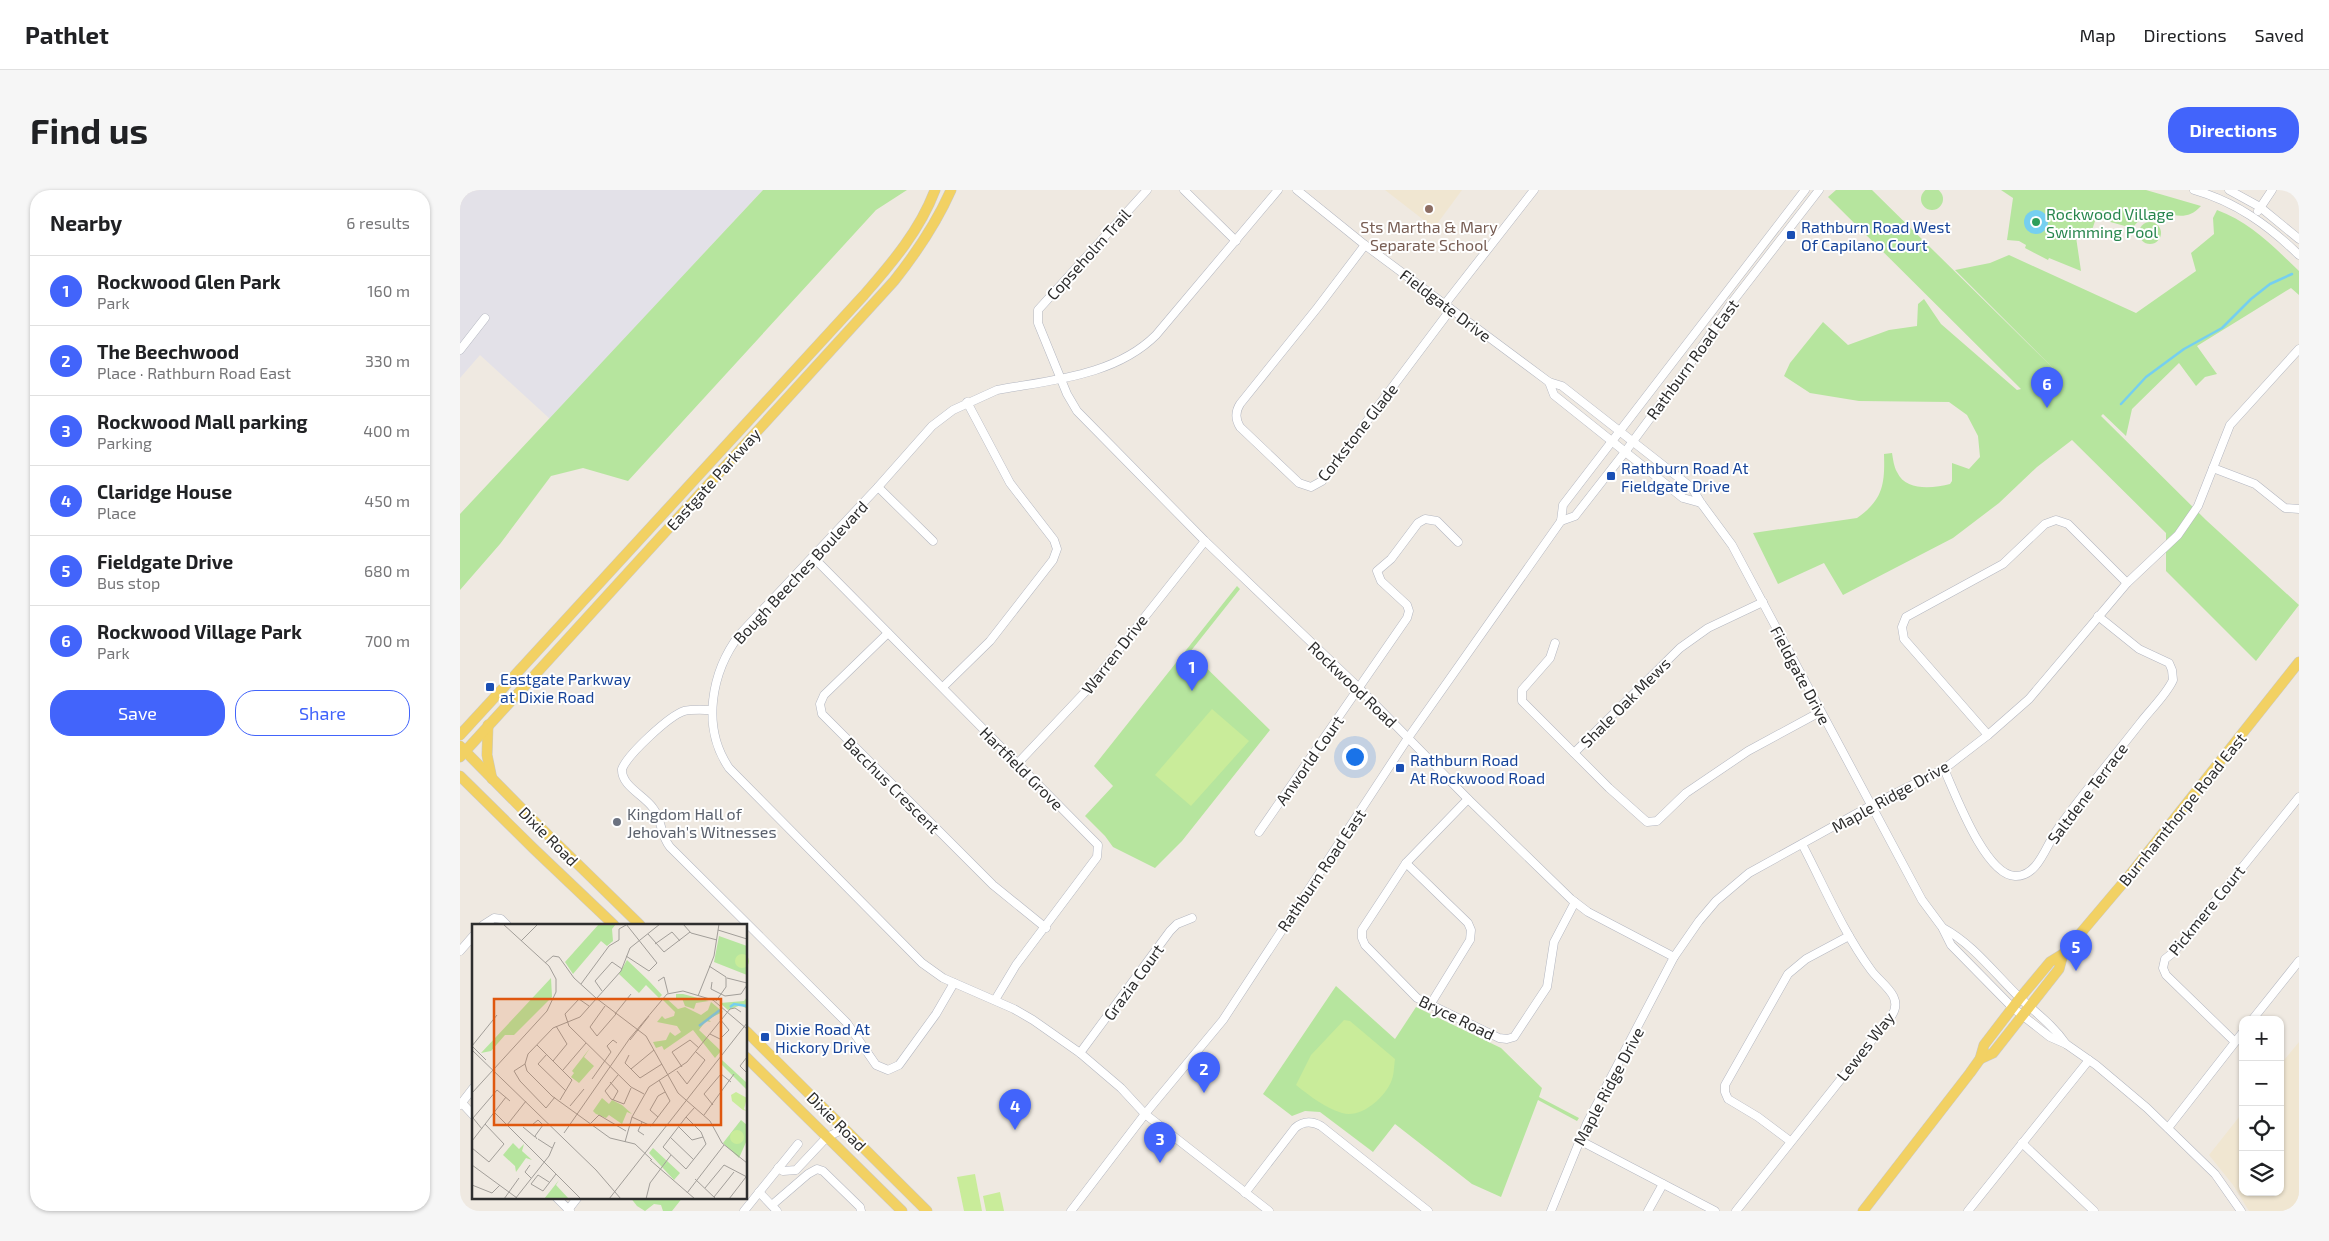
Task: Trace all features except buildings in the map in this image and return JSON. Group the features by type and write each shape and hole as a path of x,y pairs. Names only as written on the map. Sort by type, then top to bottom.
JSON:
{"main road":[{"name":"Eastgate Parkway","path":"460,734 864,295 900,253 918,224 935,190"},
{"name":"Eastgate Parkway","path":"462,751 488,726 894,281 918,251 936,221 951,190"},
{"name":"Burnhamthorpe Road East","path":"1863,1211 1931,1126 1980,1059 1984,1046 2020,998 2050,962 2063,954 2129,876 2299,662"},
{"path":"488,726 487,755 493,780"},
{"name":"Dixie Road","path":"462,751 639,924"},
{"name":"Dixie Road","path":"460,776 613,924"},
{"name":"Burnhamthorpe Road East","path":"1980,1059 1993,1053 2059,970 2063,954"},
{"name":"Dixie Road","path":"748,1033 927,1211"},
{"name":"Dixie Road","path":"748,1059 824,1141 902,1211"}],"street":[{"name":"Copseholm Trail","path":"1060,378 1037,320 1038,310 1147,190"},
{"path":"1184,190 1236,241"},
{"name":"Bough Beeches Boulevard","path":"1268,1211 1146,1114 1121,1088 1080,1053 1033,1020 995,1000 954,983 922,962 729,768 718,750 712,710 719,672 734,642 932,426 952,410 997,390 1060,378 1114,364 1144,347 1278,190"},
{"name":"Fieldgate Drive","path":"1297,190 1365,244 1549,382 1562,386 1692,488 1700,503 1732,545 1922,900 1942,927 1951,946 2022,1016 2050,1037 2066,1044 2089,1060 2147,1108 2215,1174 2241,1211"},
{"path":"1448,307 1534,190"},
{"name":"Rathburn Road East","path":"1071,1211 1146,1114 1223,1020 1408,738 1561,521 1563,504 1805,190"},
{"name":"Rathburn Road East","path":"1561,521 1574,516 1633,441 1730,305 1819,190"},
{"path":"2194,190 2227,202 2254,216 2299,255"},
{"path":"2229,190 2260,207 2299,239"},
{"path":"2254,216 2272,190"},
{"name":"Corkstone Glade","path":"1365,244 1236,411 1236,419 1240,427 1298,483 1311,487 1322,481 1448,307"},
{"path":"460,350 486,318"},
{"name":"Maple Ridge Drive","path":"1551,1211 1578,1140 1674,958 1699,921 1724,892 1749,873 1872,805 1944,769 1988,735 2028,700 2127,583 2178,536 2198,506 2225,435 2235,418 2298,351"},
{"name":"Rockwood Road","path":"1060,378 1072,404 1082,418 1163,496 1205,541 1359,688 1468,799 1575,902 1588,912 1674,958"},
{"name":"Fieldgate Drive","path":"1549,382 1554,395 1624,452 1683,498 1700,503"},
{"path":"943,687 990,641 1053,560 1057,551 1054,540 1003,472 967,402"},
{"path":"2213,468 2254,484 2285,508 2299,508"},
{"path":"878,487 933,541"},
{"name":"Anworld Court","path":"1259,832 1408,614 1407,605 1382,581 1378,571 1391,559 1418,523 1425,519 1437,521 1458,542"},
{"path":"1988,735 1904,639 1902,627 1906,617 2003,564 2045,524 2054,520 2068,524 2127,583"},
{"name":"Warren Drive","path":"1018,763 1086,691 1205,541"},
{"name":"Hartfield Grove","path":"813,557 1095,840 1098,847 1097,858 1046,928 1016,965 995,1000"},
{"name":"Shale Oak Mews","path":"1763,602 1708,628 1680,648 1574,753 1643,820 1655,823 1675,802 1698,784 1748,751 1820,712"},
{"name":"Saltdene Terrace","path":"1944,769 1975,838 1993,862 2005,874 2016,877 2027,874 2039,861 2055,832 2173,680 2169,663 2139,649 2098,616"},
{"name":"Bacchus Crescent","path":"888,632 824,695 820,704 822,714 993,885 1046,928"},
{"path":"1555,643 1550,658 1523,688 1521,696 1524,703 1574,753"},
{"path":"712,710 685,711 671,717 630,758 622,769 624,780 655,810 667,843 847,1023 874,1062 882,1069 892,1070 899,1065 936,1014 954,983"},
{"name":"Pickmere Court","path":"2235,1042 2166,975 2163,968 2165,959 2174,952 2299,797"},
{"name":"Bryce Road","path":"1468,799 1406,862 1364,927 1362,938 1365,945 1414,996 1499,1038 1507,1039 1516,1036 1547,987 1554,942 1575,902"},
{"name":"Lewes Way","path":"1736,1211 1892,1014 1895,1007 1895,999 1892,994 1870,970 1849,936 1802,844"},
{"path":"1406,862 1468,923 1471,930 1470,940 1430,1005"},
{"path":"485,924 494,918 501,919 506,924"},
{"name":"Grazia Court","path":"1080,1053 1170,931 1177,924 1192,918"},
{"name":"Fieldgate Drive","path":"1942,927 1960,937 2020,998 2056,1030 2066,1044"},
{"path":"1790,1141 1758,1117 1728,1099 1725,1085 1788,974 1806,959 1849,936"},
{"path":"460,951 472,937"},
{"path":"2255,1016 2299,962"},
{"path":"2168,1128 2239,1037"},
{"path":"1968,1211 2089,1060"},
{"path":"472,1090 461,1104 472,1114"},
{"path":"1245,1193 1294,1129 1302,1123 1311,1122 1320,1126 1428,1211"},
{"path":"778,1168 782,1171 796,1170 824,1141 844,1129"},
{"path":"1578,1140 1715,1211"},
{"path":"2022,1143 2094,1211"},
{"path":"744,1211 798,1144"},
{"path":"759,1192 774,1208 808,1174 818,1169 823,1171 860,1207 861,1211"},
{"path":"1648,1211 1663,1184"},
{"path":"557,1198 569,1210 577,1198"}],"shaded area":[{"path":"460,190 763,190 550,419 480,355 460,378"},
{"name":"Sts Martha & Mary Separate School","path":"1385,190 1462,190 1434,228"},
{"path":"2299,1042 2299,1211 2249,1211 2240,1196 2284,1196 2284,1060"},
{"path":"2239,1117 2239,1195 2233,1185 2209,1155"}],"green space":[{"path":"1932,188 1942,195 1943,199 1936,209 1932,210 1922,203 1921,199 1928,189"},
{"path":"763,190 907,190 876,210 628,481 583,468 551,476 500,544 460,590 460,514"},
{"path":"1836,190 1872,190 2060,375 1955,270 1990,263 2009,255 2136,313 2196,271 2191,253 2214,234 2213,218 2217,210 2240,221 2251,229 2299,271 2299,295 2291,288 2197,346 2217,374 2205,377 2196,386 2179,363 2132,409 2126,436 2103,414 2101,416 2206,520 2299,605 2256,661 2166,571 2166,533 2072,440 2037,467 1999,503 1953,538 1843,595 1824,563 1778,584 1753,533 1857,518 1872,505 1881,490 1884,474 1884,454 1892,453 1895,468 1901,478 1907,483 1921,487 1936,487 1950,484 1952,481 1952,463 1969,469 1980,457 1978,436 1967,415 1949,402 1859,401 1810,393 1784,376 1790,363 1823,322 1848,345 1889,330 1917,326 1918,304 1924,299 1941,324 2017,390 2021,389 1828,197"},
{"path":"2001,190 2146,190 2201,206 2195,212 2182,216 2147,212 2132,228 2096,218 2091,233 2076,237 2081,271 2049,258 2048,260 2025,248 2026,245 2019,241 2007,240 2013,198"},
{"path":"2150,222 2158,225 2161,233 2158,241 2150,244 2142,241 2139,233 2142,225"},
{"path":"1237,586 1240,589 1190,652 1270,730 1182,841 1155,868 1113,847 1085,816 1113,786 1094,766"},
{"path":"1212,709 1249,741 1191,806 1155,775"},
{"path":"1336,986 1395,1039 1416,1007 1501,1048 1542,1088 1539,1097 1579,1118 1577,1121 1538,1100 1501,1197 1472,1184 1395,1124 1373,1152 1320,1112 1305,1111 1292,1116 1263,1094"},
{"path":"1344,1020 1350,1021 1395,1059 1392,1080 1383,1094 1371,1106 1357,1113 1349,1114 1336,1111 1324,1105 1296,1085 1311,1055"},
{"path":"975,1174 982,1211 964,1211 957,1177"},
{"path":"1000,1192 1004,1211 986,1211 983,1196"},
{"path":"631,1198 682,1198 672,1211 663,1211 661,1205 654,1204 645,1211 637,1206"}],"water":[{"name":"Rockwood Village Swimming Pool","path":"2036,210 2045,213 2048,222 2045,231 2036,234 2027,231 2024,222 2027,213"}],"waterway":[{"path":"2121,404 2146,377 2184,349 2222,328 2251,299 2270,284 2292,274"}],"place":[{"name":"Sts Martha & Mary Separate School","path":"1429,209"},
{"name":"Rockwood Village Swimming Pool","path":"2036,222"},
{"name":"Rathburn Road West Of Capilano Court","path":"1791,235"},
{"name":"Rockwood Village Park","path":"2047,408"},
{"name":"Rathburn Road At Fieldgate Drive","path":"1611,476"},
{"name":"Eastgate Parkway at Dixie Road","path":"490,687"},
{"name":"Rockwood Glen Park","path":"1192,691"},
{"name":"Rathburn Road At Rockwood Road","path":"1400,768"},
{"name":"Kingdom Hall of Jehovah's Witnesses","path":"617,822"},
{"name":"Fieldgate Drive","path":"2076,971"},
{"name":"Dixie Road At Hickory Drive","path":"765,1037"},
{"name":"The Beechwood","path":"1204,1093"},
{"name":"Claridge House","path":"1015,1130"},
{"name":"Rockwood Mall parking","path":"1160,1163"}]}
